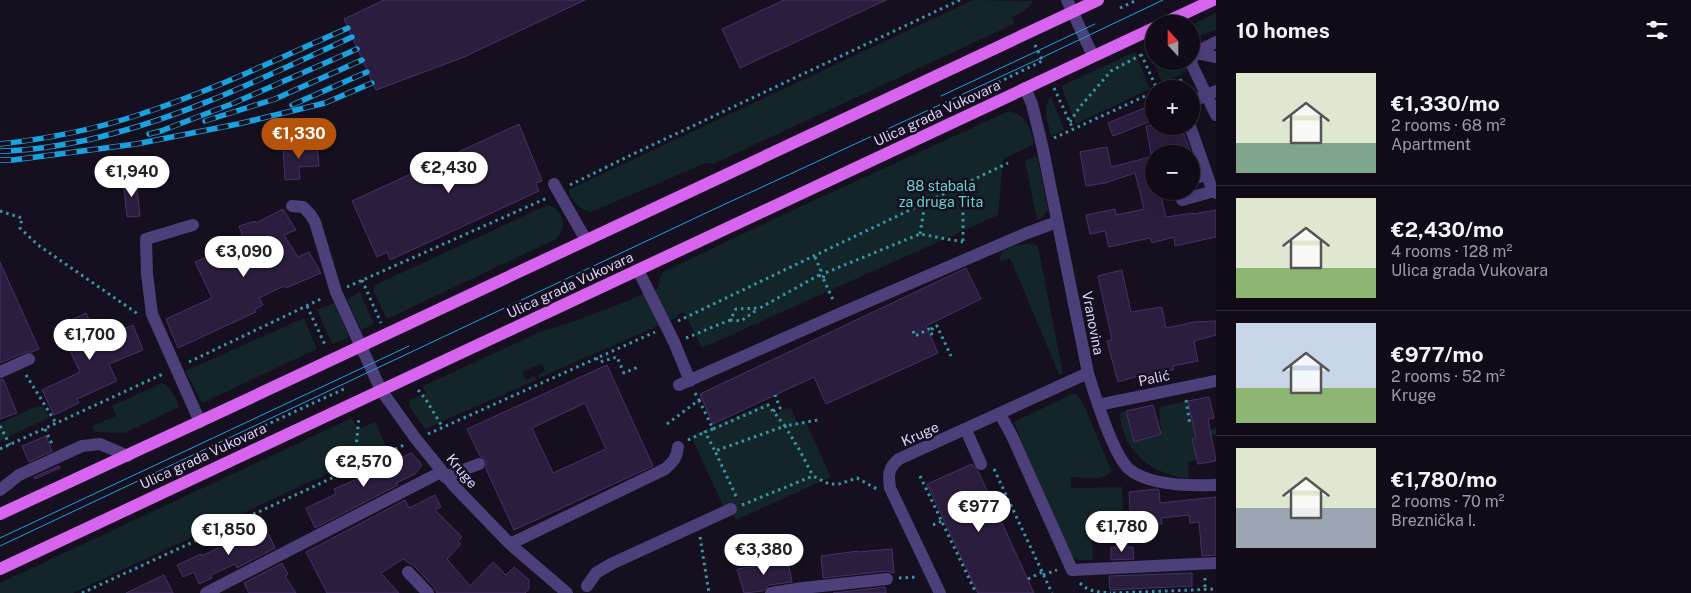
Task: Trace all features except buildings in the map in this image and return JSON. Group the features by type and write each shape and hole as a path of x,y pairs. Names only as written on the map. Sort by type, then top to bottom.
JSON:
{"main road":[{"path":"0,514 128,456 586,240 724,178 1098,0"},
{"path":"1181,15 1213,0"},
{"name":"Ulica grada Vukovara","path":"0,569 1145,32"}],"street":[{"path":"1067,0 1093,56"},
{"path":"1200,49 1216,42"},
{"path":"1200,54 1216,57"},
{"path":"1196,70 1212,94 1216,115"},
{"name":"Vranovina","path":"1025,88 1032,104 1042,145 1088,373 1098,405 1120,458 1129,469 1140,475 1187,486 1216,486"},
{"path":"1200,99 1212,94"},
{"path":"1193,135 1212,189 1215,192 1200,196"},
{"path":"1200,176 1207,174"},
{"path":"554,184 586,240"},
{"name":"Kruge","path":"292,206 303,207 315,222 336,292 381,390 443,474 510,544 562,592"},
{"path":"638,270 674,342 688,386 839,314 1027,233 1057,222"},
{"path":"193,225 146,239 147,274 152,314 200,422"},
{"path":"0,372 24,361"},
{"name":"Kruge","path":"940,593 890,488 888,475 890,469 899,459 1088,373"},
{"name":"Palić","path":"1098,405 1216,381"},
{"path":"1000,414 1012,436 1072,570 1216,563"},
{"path":"966,430 986,464"},
{"path":"0,490 19,475 82,446 100,444 128,456"},
{"path":"510,544 665,469 677,456 678,447"},
{"path":"206,593 443,474 479,464"},
{"path":"587,586 596,573 611,564 736,508"},
{"path":"408,572 428,593"},
{"path":"771,593 887,579"}],"path":[{"path":"570,185 960,0"},
{"path":"1120,8 1137,0"},
{"path":"975,94 1043,63 1034,43"},
{"path":"1139,49 1153,80"},
{"path":"1070,122 1079,108 1111,70 1141,55"},
{"path":"1184,80 1191,77"},
{"path":"1054,88 1073,128"},
{"path":"1050,140 1145,96"},
{"path":"674,324 1008,163"},
{"path":"963,184 963,242 968,258"},
{"path":"382,323 362,280 547,199"},
{"path":"920,234 925,203"},
{"path":"0,211 22,218 20,228 38,244 140,316 152,314"},
{"path":"821,271 825,272 920,234 963,242"},
{"path":"815,257 821,271"},
{"path":"674,342 730,320 741,321 818,275 821,271"},
{"path":"823,278 825,272"},
{"path":"818,275 823,278 835,304"},
{"path":"307,306 326,348"},
{"path":"730,320 736,309 760,308"},
{"path":"0,449 299,309"},
{"path":"913,332 915,336 930,329 931,334 934,333 932,328 937,326 951,356"},
{"path":"426,435 662,329"},
{"path":"596,358 600,362 617,357 624,373 640,366"},
{"path":"24,361 56,423"},
{"path":"688,386 699,400 713,428"},
{"path":"253,431 346,388"},
{"path":"1182,388 1190,425"},
{"path":"418,390 426,398 443,428"},
{"path":"772,411 780,408 775,395"},
{"path":"667,424 699,400"},
{"path":"813,476 736,508 705,432 768,405 785,426 813,476 829,484 839,484 857,478 880,493"},
{"path":"354,468 359,417"},
{"path":"714,451 785,426 818,420"},
{"path":"0,426 10,445"},
{"path":"44,429 52,448"},
{"path":"82,593 407,443"},
{"path":"986,464 1052,593"},
{"path":"920,476 976,593"},
{"path":"933,525 942,521"},
{"path":"698,524 709,593"},
{"path":"1072,570 1083,587 1096,592 1216,589"},
{"path":"1028,579 1042,572"},
{"path":"887,579 920,577"}],"green space":[{"path":"973,0 1033,1 1022,13 1012,17 1014,24 713,164 706,163 591,212 579,207 571,198 568,190"},
{"path":"1216,13 1216,30 1200,36 1200,21"},
{"path":"1135,52 1146,80 1145,91 1076,124 1061,86"},
{"path":"1156,70 1186,70 1186,72 1169,80 1161,80"},
{"path":"1051,96 1064,130 1051,136 1046,110"},
{"name":"88 stabala za druga Tita","path":"1009,111 1024,119 1031,132 1034,144 1003,159 998,215 702,348 684,312 677,315 678,317 539,378 538,375 545,371 542,364 522,372 526,380 534,376 536,380 425,429 409,406 410,400 426,393 423,386 542,331 586,317 658,288 661,274 665,271"},
{"path":"1035,156 1038,160 1048,209 1043,217 1037,220 1025,161"},
{"path":"550,205 559,212 563,220 562,230 556,239 387,319 373,290 375,285"},
{"path":"1030,244 1038,246 1063,374 1059,374 1010,258 999,262 1002,251 1017,245"},
{"path":"360,292 374,324 361,330 347,299"},
{"path":"334,303 349,337 332,344 317,310"},
{"path":"304,318 317,349 202,403 185,371"},
{"path":"162,383 173,393 179,407 125,433 94,432 92,426 116,416 112,406"},
{"path":"1072,394 1076,394 1083,403 1112,472 1097,478 1071,477 1071,487 1122,487 1125,538 1092,539 1093,560 1077,559 1071,556 1065,548 1014,422"},
{"path":"1188,401 1193,422 1200,432 1216,428 1216,435 1192,439 1197,460 1188,462 1189,479 1163,472 1141,459 1126,439 1120,413 1126,411 1135,441 1161,434 1159,407"},
{"path":"769,402 773,414 791,408 797,423 805,420 831,477 736,520 729,506 724,508 691,436"},
{"path":"37,406 43,407 50,417 0,441 0,423"},
{"path":"352,418 358,429 375,422 386,446 73,593 0,593 0,583"}],"tram line":[{"path":"0,546 1163,0"},
{"path":"941,96 1095,24"},
{"path":"0,538 409,346"}],"railway":[{"path":"0,144 71,133 141,114 220,85 348,28"},
{"path":"0,151 33,149 87,140 156,121 222,96 352,37"},
{"path":"149,134 234,103 357,49"},
{"path":"205,121 275,99 362,60"},
{"path":"292,105 367,72"},
{"path":"0,160 13,160 136,144 238,124 325,103 372,83"}]}
